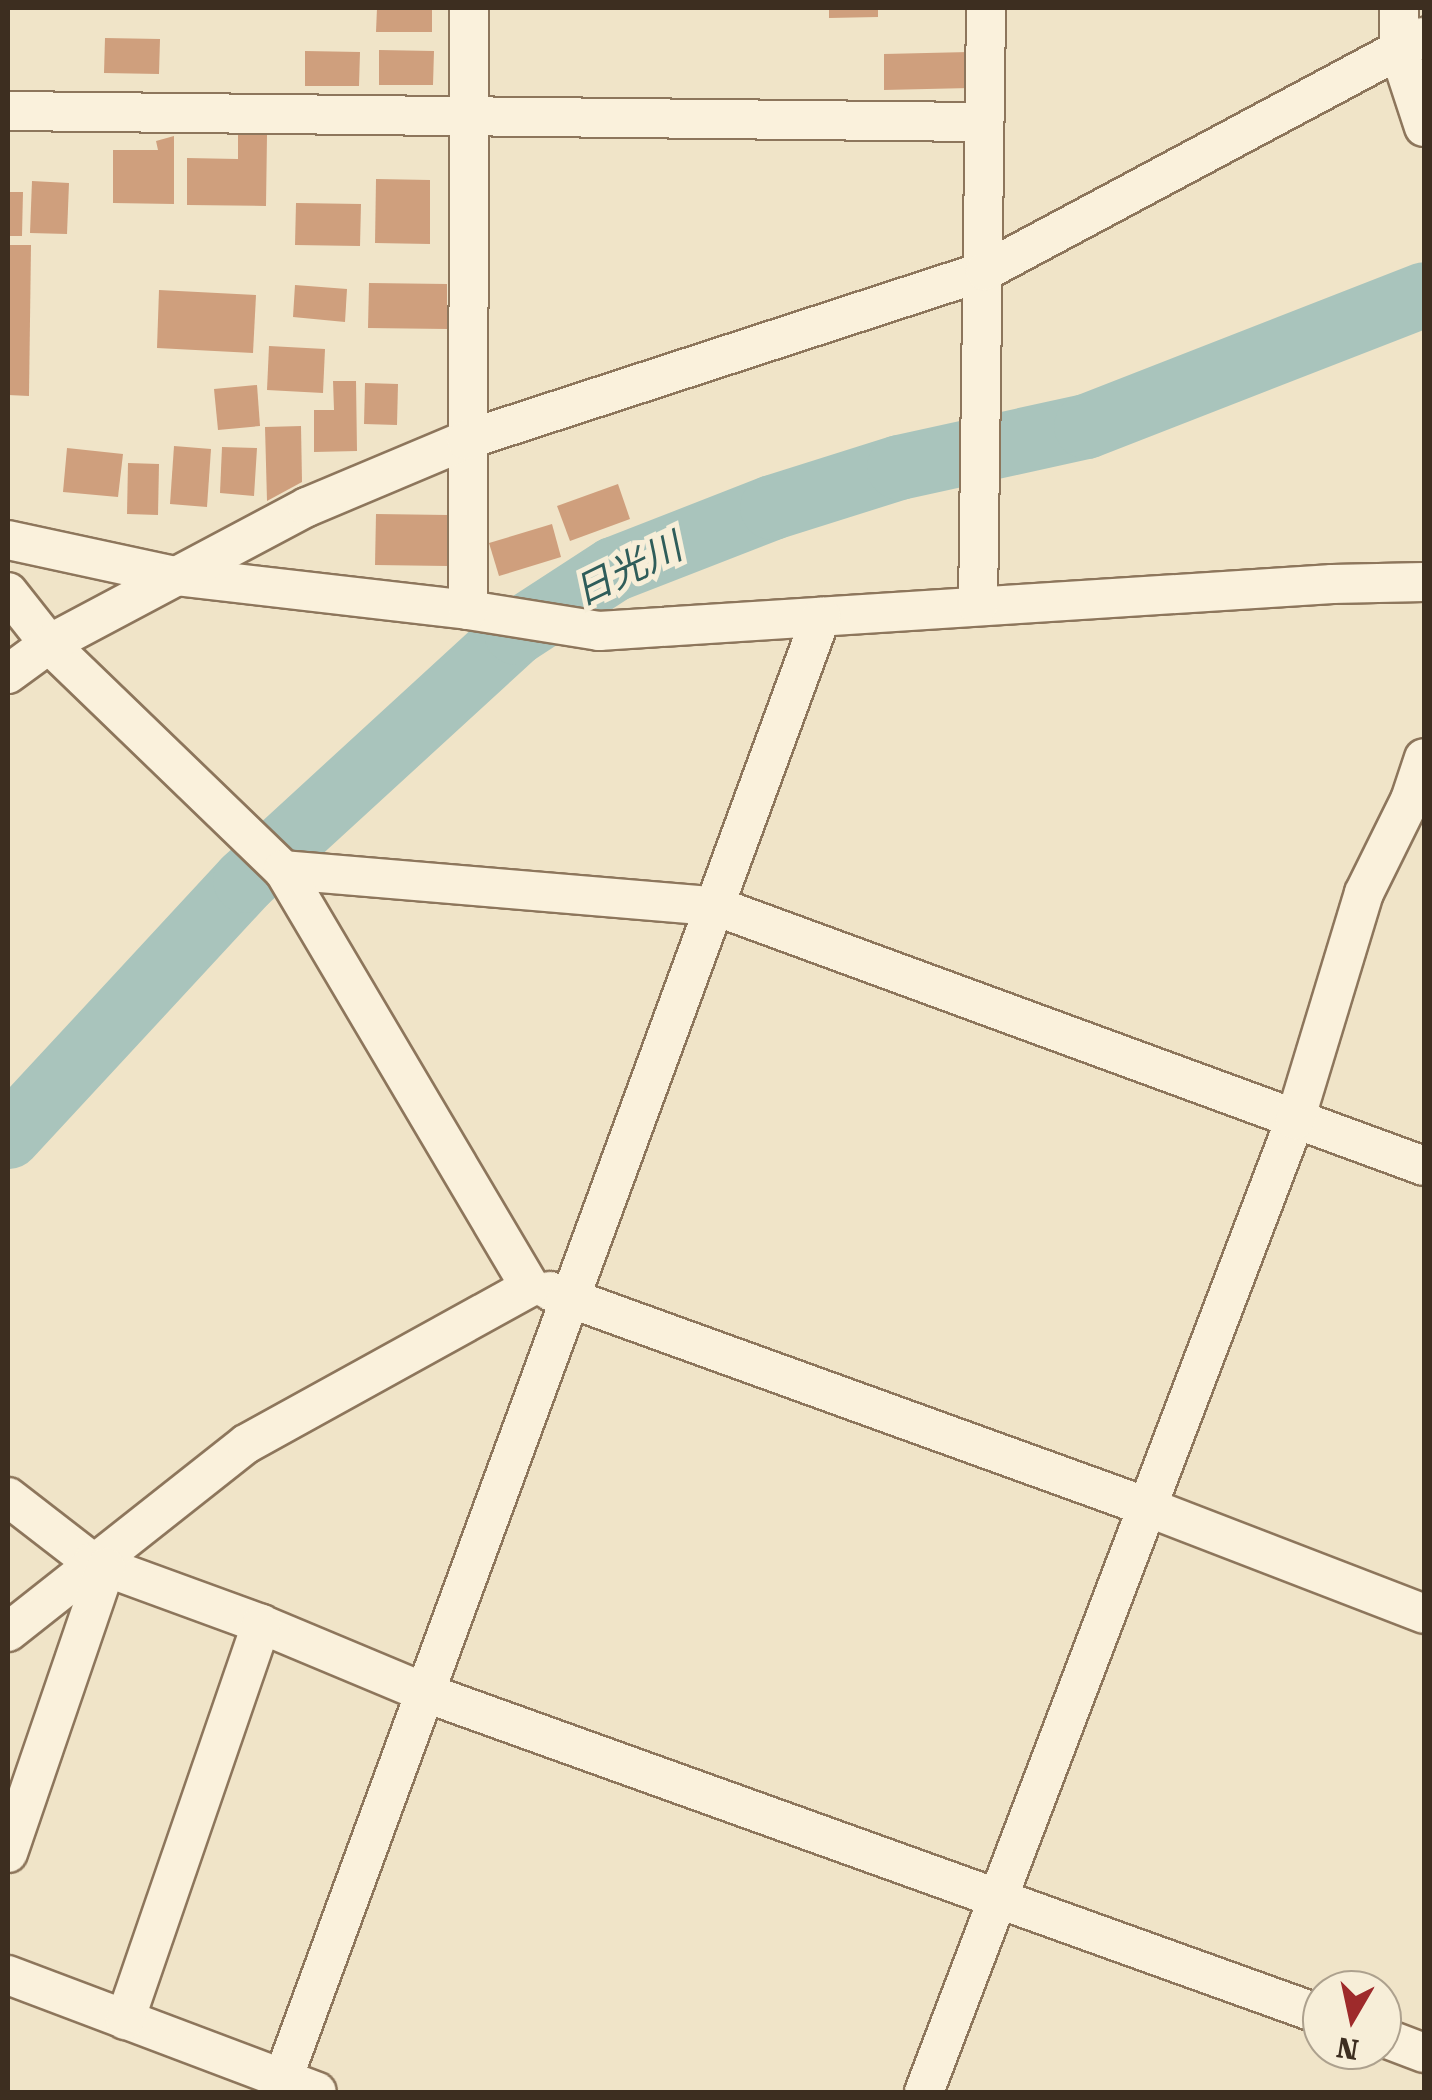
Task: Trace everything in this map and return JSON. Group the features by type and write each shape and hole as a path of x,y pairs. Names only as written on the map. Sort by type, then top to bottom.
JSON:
{"street":[{"path":"469,8 466,440 486,613"},
{"path":"978,606 986,8"},
{"path":"1400,8 1412,44 1424,128"},
{"path":"8,674 49,644 307,506 466,440 985,271 1412,44"},
{"path":"8,111 984,122"},
{"path":"8,540 175,576 599,630 1332,584 1424,582"},
{"path":"8,592 49,644 282,869 530,1287"},
{"path":"8,1976 293,2088 426,1693 821,617"},
{"path":"924,2092 1295,1120 1364,893 1417,800 1424,758"},
{"path":"282,869 715,906 1424,1166"},
{"path":"8,1632 99,1565 246,1444 530,1287 572,1296 1150,1508 1424,1614"},
{"path":"8,1496 99,1565 261,1624 426,1693 999,1895 1302,2008"},
{"path":"8,1852 99,1565"},
{"path":"125,2020 261,1624"}],"building":[{"path":"377,8 432,8 432,32 376,32"},
{"path":"829,8 878,8 878,17 829,18"},
{"path":"105,38 160,39 159,74 104,73"},
{"path":"379,50 434,51 433,85 379,85"},
{"path":"305,51 360,52 359,86 305,86"},
{"path":"969,52 970,88 884,90 884,54"},
{"path":"238,135 267,135 266,206 187,205 187,158 238,159"},
{"path":"174,136 174,204 113,203 113,150 158,150 156,141"},
{"path":"376,179 430,180 430,244 375,243"},
{"path":"32,181 69,183 67,234 30,233"},
{"path":"8,192 23,192 22,236 8,236"},
{"path":"296,203 361,204 360,246 295,245"},
{"path":"8,245 31,245 29,396 8,395"},
{"path":"369,283 447,284 447,329 368,328"},
{"path":"295,285 347,289 345,322 293,317"},
{"path":"159,290 256,295 253,353 157,348"},
{"path":"269,346 325,349 323,393 267,390"},
{"path":"333,381 356,381 357,451 314,452 314,410 334,410"},
{"path":"365,383 398,384 397,425 364,424"},
{"path":"257,385 260,426 218,430 214,389"},
{"path":"301,426 302,482 267,501 265,427"},
{"path":"174,446 211,449 207,507 170,504"},
{"path":"222,447 257,448 254,496 220,493"},
{"path":"67,448 123,454 118,497 63,492"},
{"path":"128,463 159,464 158,515 127,514"},
{"path":"618,484 630,519 570,541 557,506"},
{"path":"376,514 448,515 447,566 375,565"},
{"path":"552,524 561,557 499,576 489,543"}],"waterway":[{"name":"日光川","path":"8,1136 245,880 516,632 613,569 772,507 899,467 1086,426 1424,294"}]}
